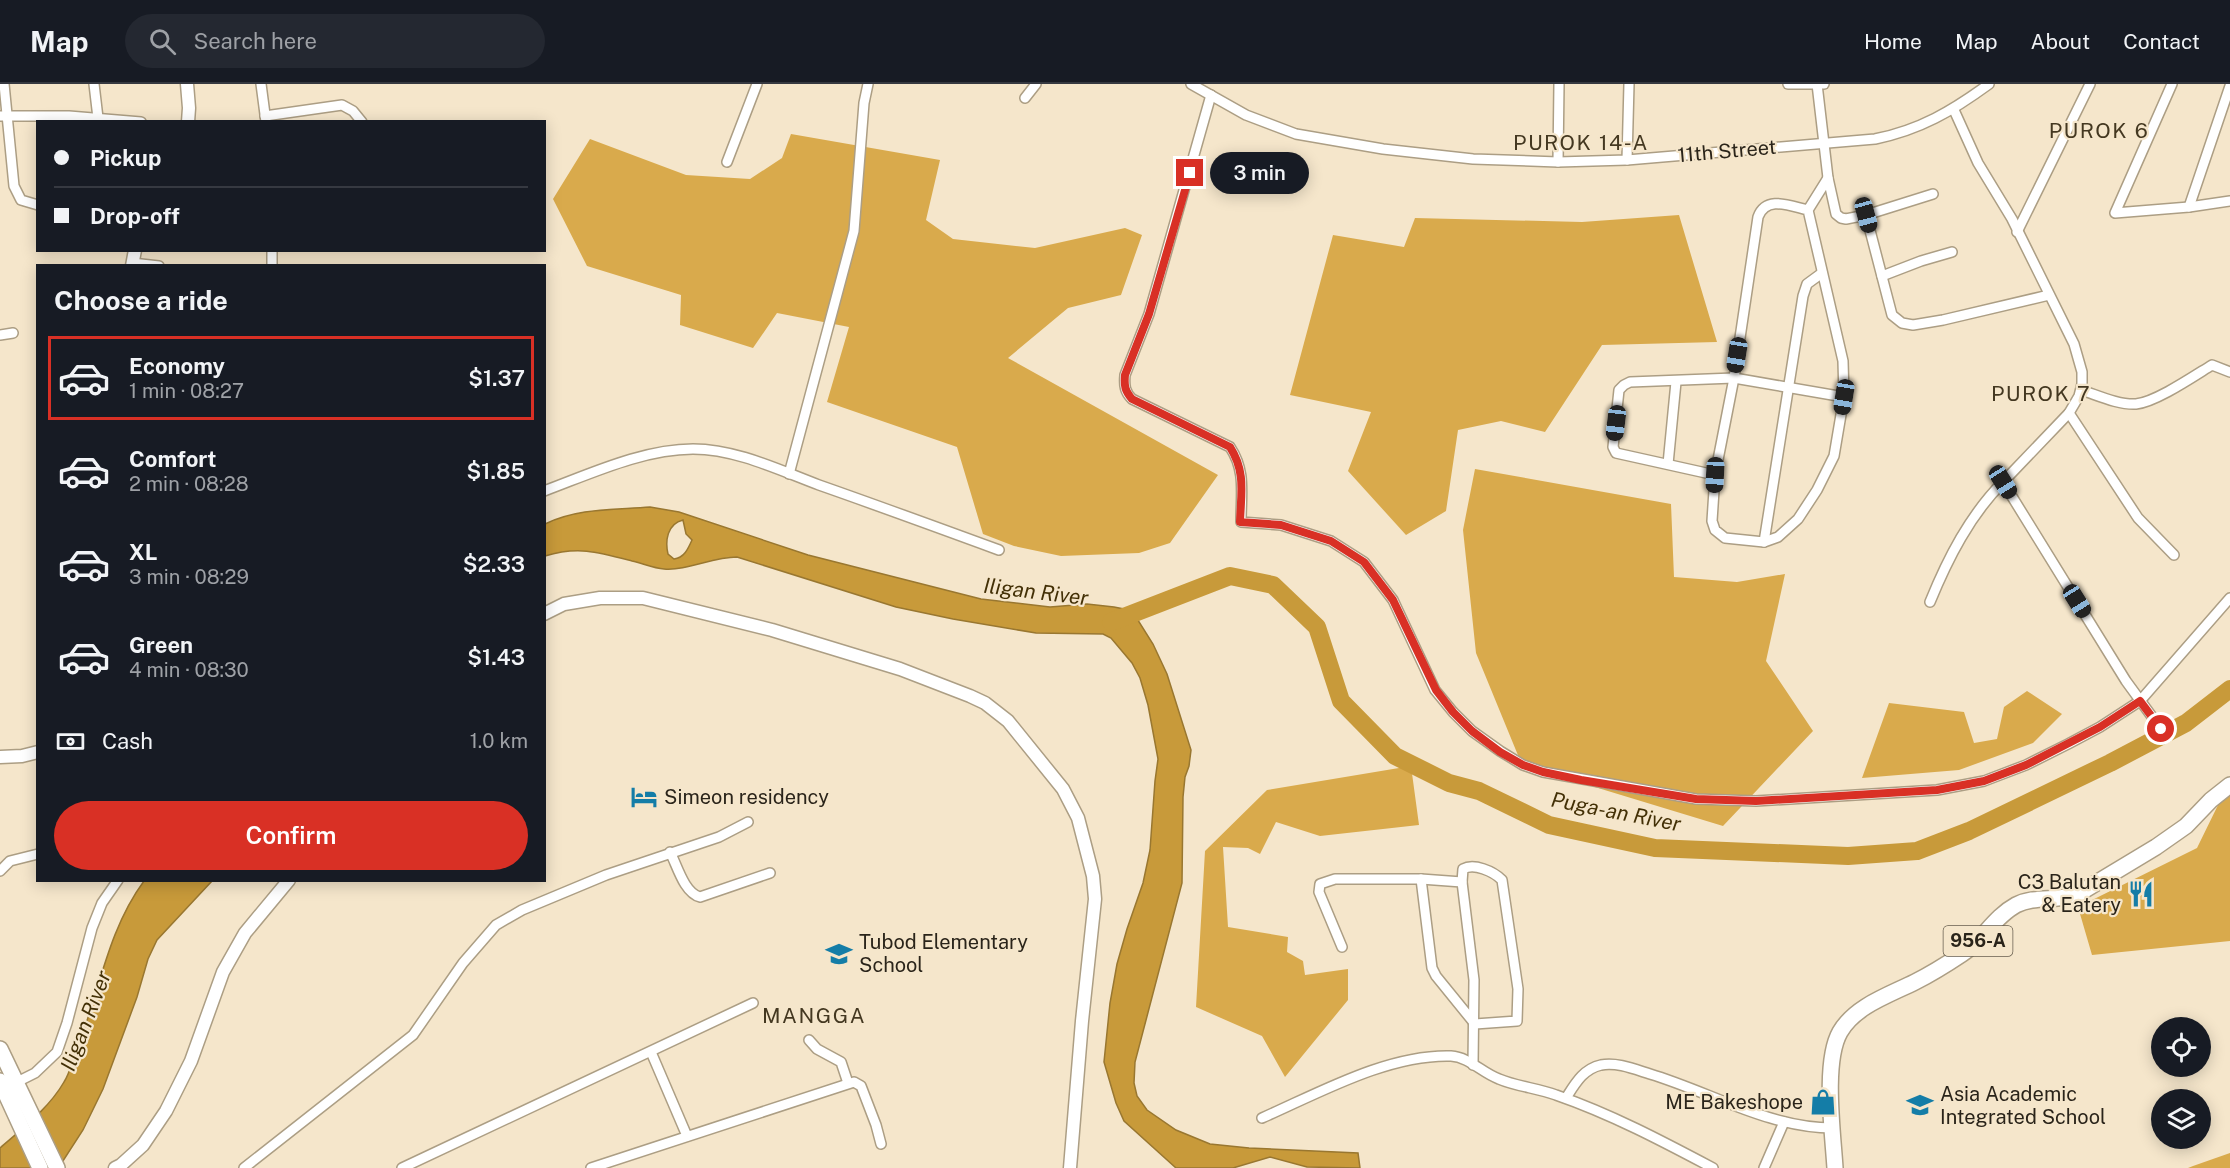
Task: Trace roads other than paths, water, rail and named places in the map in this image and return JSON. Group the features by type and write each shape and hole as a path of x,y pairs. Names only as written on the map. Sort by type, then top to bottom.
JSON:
{"main road":[{"name":"956-A","path":"1835,1168 1832,1053 1840,1032 1851,1019 1863,1009 1962,954 1976,944 1996,920 2015,906 2029,900 2065,899 2078,894 2156,847 2187,826 2230,785"},
{"path":"0,1049 40,1168"},
{"path":"11,1087 57,1168"}],"street":[{"path":"4,84 3,115 14,186 21,200 36,204"},
{"path":"94,84 98,118"},
{"path":"187,84 188,120"},
{"path":"261,84 265,119 342,105 353,111 360,120"},
{"path":"727,162 758,84"},
{"path":"789,474 854,231 864,102 868,84"},
{"path":"1025,98 1036,84"},
{"name":"11th Street","path":"1191,84 1246,115 1296,134 1383,149 1473,159 1558,162 1627,160 1875,139 1913,130 1954,110 1989,84"},
{"path":"1558,162 1559,84"},
{"path":"1627,160 1629,84"},
{"path":"1788,84 1819,84 1828,178 1836,214 1840,218 1866,215 1933,194"},
{"path":"2017,232 2090,84"},
{"path":"2172,84 2115,213 2230,201"},
{"path":"2189,207 2230,86"},
{"path":"1211,95 1149,314 1125,375 1126,393 1132,399 1230,447 1239,461 1242,475 1240,522 1281,525 1331,541 1364,562 1393,600 1436,690 1453,712 1472,731 1500,752 1523,765 1543,772 1696,799 1756,801 1937,790 1984,781 2026,765 2100,727 2140,701 2230,598"},
{"path":"1930,602 1970,520 1984,501 2069,413 2080,390 2082,372 2080,357 2012,219 1978,163 1954,110"},
{"path":"3,115 120,120"},
{"path":"1808,210 1773,203 1761,210 1734,378 1715,475 1712,521 1715,530 1725,538 1764,542 1778,537 1798,519 1834,456 1844,397 1843,362 1808,210 1828,178"},
{"path":"1866,215 1892,315 1902,323 1913,325 1943,320 2049,295"},
{"path":"1882,276 1952,252"},
{"path":"1764,542 1803,296 1807,284 1822,273"},
{"path":"0,335 13,333"},
{"path":"2080,390 2125,403 2137,404 2161,394 2212,365 2230,372"},
{"path":"1715,475 1616,453 1612,447 1620,390 1624,384 1734,378 1844,397"},
{"path":"1668,464 1676,382"},
{"path":"2069,413 2138,518 2174,555"},
{"path":"546,490 613,465 665,452 692,449 726,453 999,550"},
{"path":"2003,482 2140,701 2161,729"},
{"path":"546,613 564,604 600,598 643,598 772,630 900,669 985,703 1008,721 1064,789 1078,818 1093,876 1095,899 1070,1168"},
{"path":"0,757 36,752"},
{"path":"244,1168 413,1035 463,963 496,925 522,910 565,891 670,852 719,837 748,822"},
{"path":"670,852 689,890 695,896 700,897 770,873"},
{"path":"0,872 10,861 36,854"},
{"path":"1473,1065 1474,981 1462,882 1463,869 1470,866 1482,868 1502,880 1518,989 1517,1021 1475,1024"},
{"path":"1342,946 1319,892 1320,884 1335,879 1421,879 1462,882"},
{"path":"1421,879 1432,968 1475,1024"},
{"path":"11,1087 34,1073 57,1052 92,928 102,903 117,882"},
{"path":"115,1168 143,1145 166,1111 191,1061 223,972 245,933 287,882"},
{"path":"402,1168 753,1003"},
{"path":"809,1040 817,1049 841,1062 848,1083"},
{"path":"651,1052 687,1136"},
{"path":"1262,1118 1382,1066 1403,1060 1461,1057 1494,1077 1514,1085 1566,1098 1641,1130 1713,1168"},
{"path":"1566,1098 1579,1077 1587,1071 1603,1065 1623,1066 1675,1082 1784,1122 1833,1128"},
{"path":"591,1168 854,1082 861,1086 881,1144"},
{"path":"1764,1168 1784,1122"}],"waterway":[{"name":"Puga-an River","path":"1111,622 1230,576 1273,585 1317,627 1341,701 1395,756 1449,783 1479,791 1549,825 1655,848 1848,856 1917,851 1969,831 2110,763 2186,723 2230,689"}],"place":[{"name":"Simeon residency","path":"644,797"},
{"name":"C3 Balutan & Eatery","path":"2141,894"},
{"name":"Tubod Elementary School","path":"839,954"},
{"name":"ME Bakeshope","path":"1823,1102"},
{"name":"Asia Academic Integrated School","path":"1920,1105"}],"district":[{"name":"PUROK 6","path":"2099,131"},
{"name":"PUROK 14-A","path":"1581,143"},
{"name":"PUROK 7","path":"2041,394"},
{"name":"MANGGA","path":"814,1016"}],"water label":[{"name":"Iligan River","path":"1036,592"},
{"name":"Iligan River","path":"86,1021"}]}
